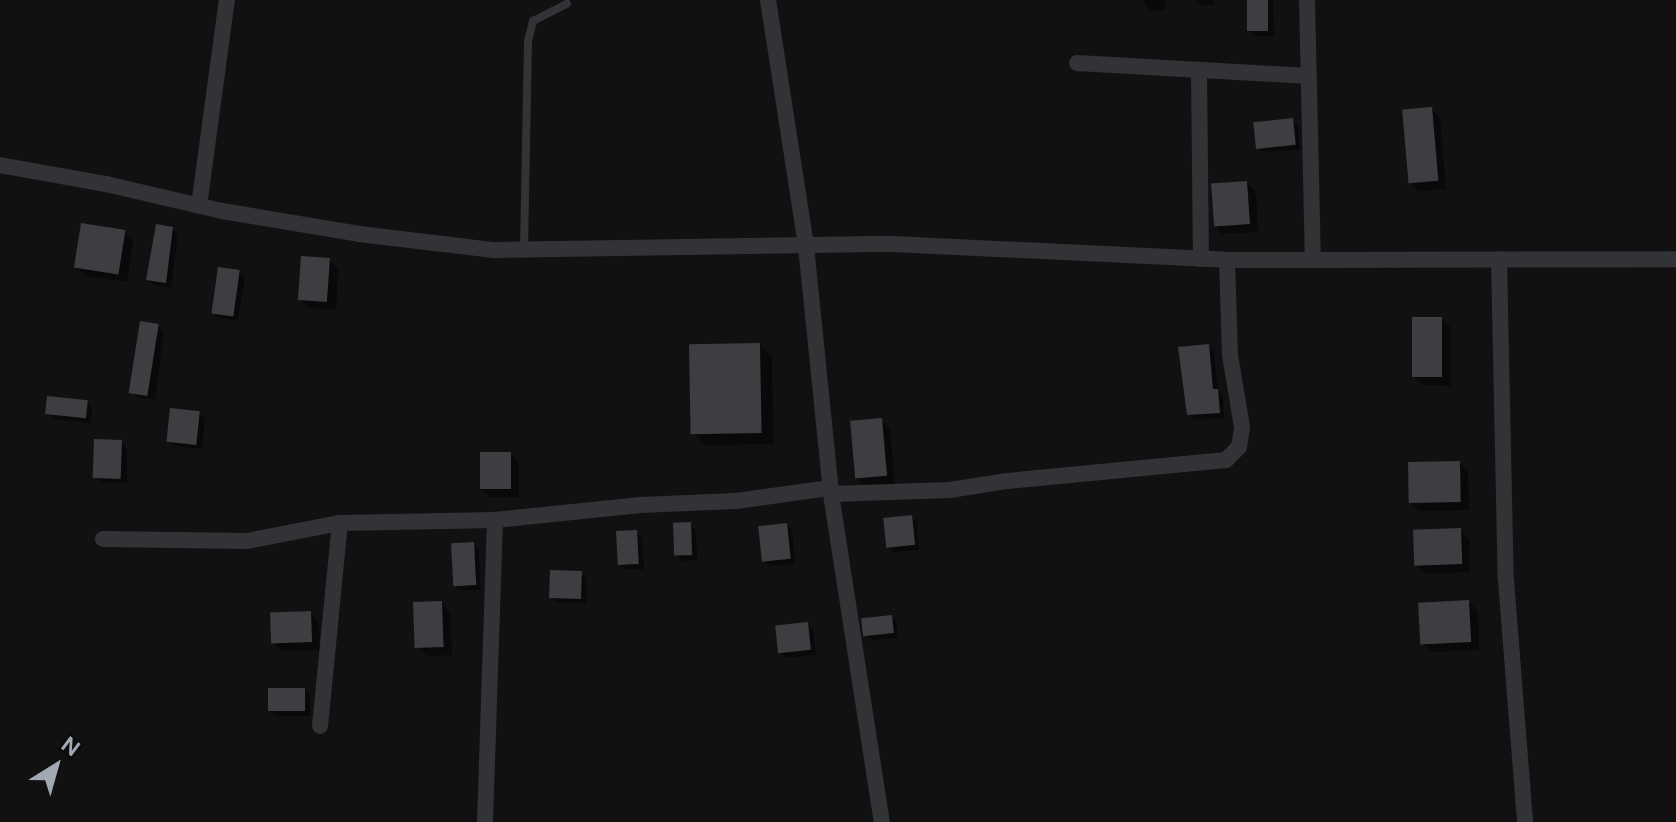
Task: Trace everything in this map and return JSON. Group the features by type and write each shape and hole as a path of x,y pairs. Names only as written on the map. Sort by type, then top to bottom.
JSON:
{"street":[{"path":"199,206 227,0"},
{"path":"768,0 806,246 822,491 882,822"},
{"path":"1307,0 1313,260"},
{"path":"1077,63 1309,76"},
{"path":"1199,72 1201,259"},
{"path":"0,165 199,206 413,242 524,251 892,244 1227,260 1676,259"},
{"path":"1499,259 1506,580 1525,822"},
{"path":"103,539 247,541 340,523 495,520 822,491 950,490 1007,481 1226,460 1239,447 1242,427 1230,355 1227,260"},
{"path":"485,822 495,520"},
{"path":"320,726 340,523"}],"lane":[{"path":"524,251 528,41 533,21 567,4"}],"building":[{"path":"1247,0 1268,0 1268,31 1247,31"},
{"path":"1432,107 1438,181 1409,183 1402,110"},
{"path":"1293,118 1296,145 1256,149 1253,122"},
{"path":"1247,181 1250,224 1214,226 1211,184"},
{"path":"81,223 125,230 118,274 74,267"},
{"path":"156,224 173,227 166,283 146,280"},
{"path":"301,256 330,258 327,302 298,300"},
{"path":"218,267 240,270 233,317 211,314"},
{"path":"1412,317 1442,317 1442,377 1412,377"},
{"path":"140,321 159,324 147,396 129,393"},
{"path":"760,343 762,433 691,434 689,344"},
{"path":"1209,344 1213,389 1218,389 1220,413 1187,415 1178,347"},
{"path":"47,396 88,400 86,418 45,414"},
{"path":"170,408 200,411 196,445 166,442"},
{"path":"882,418 887,476 855,479 850,421"},
{"path":"94,439 122,440 121,479 93,478"},
{"path":"480,452 511,452 511,489 480,489"},
{"path":"1460,461 1461,502 1409,503 1408,462"},
{"path":"912,515 915,545 886,548 883,518"},
{"path":"691,522 692,555 674,556 673,523"},
{"path":"787,523 791,559 762,562 758,526"},
{"path":"1461,528 1462,564 1414,566 1413,530"},
{"path":"637,530 639,564 618,565 616,531"},
{"path":"474,542 476,585 453,586 451,543"},
{"path":"550,570 582,571 581,599 549,598"},
{"path":"1469,600 1471,642 1420,645 1418,603"},
{"path":"442,601 444,647 415,648 413,602"},
{"path":"311,611 312,642 271,643 270,612"},
{"path":"892,615 894,633 863,636 861,618"},
{"path":"808,622 811,650 778,653 775,625"},
{"path":"268,688 305,688 305,711 268,711"}]}
